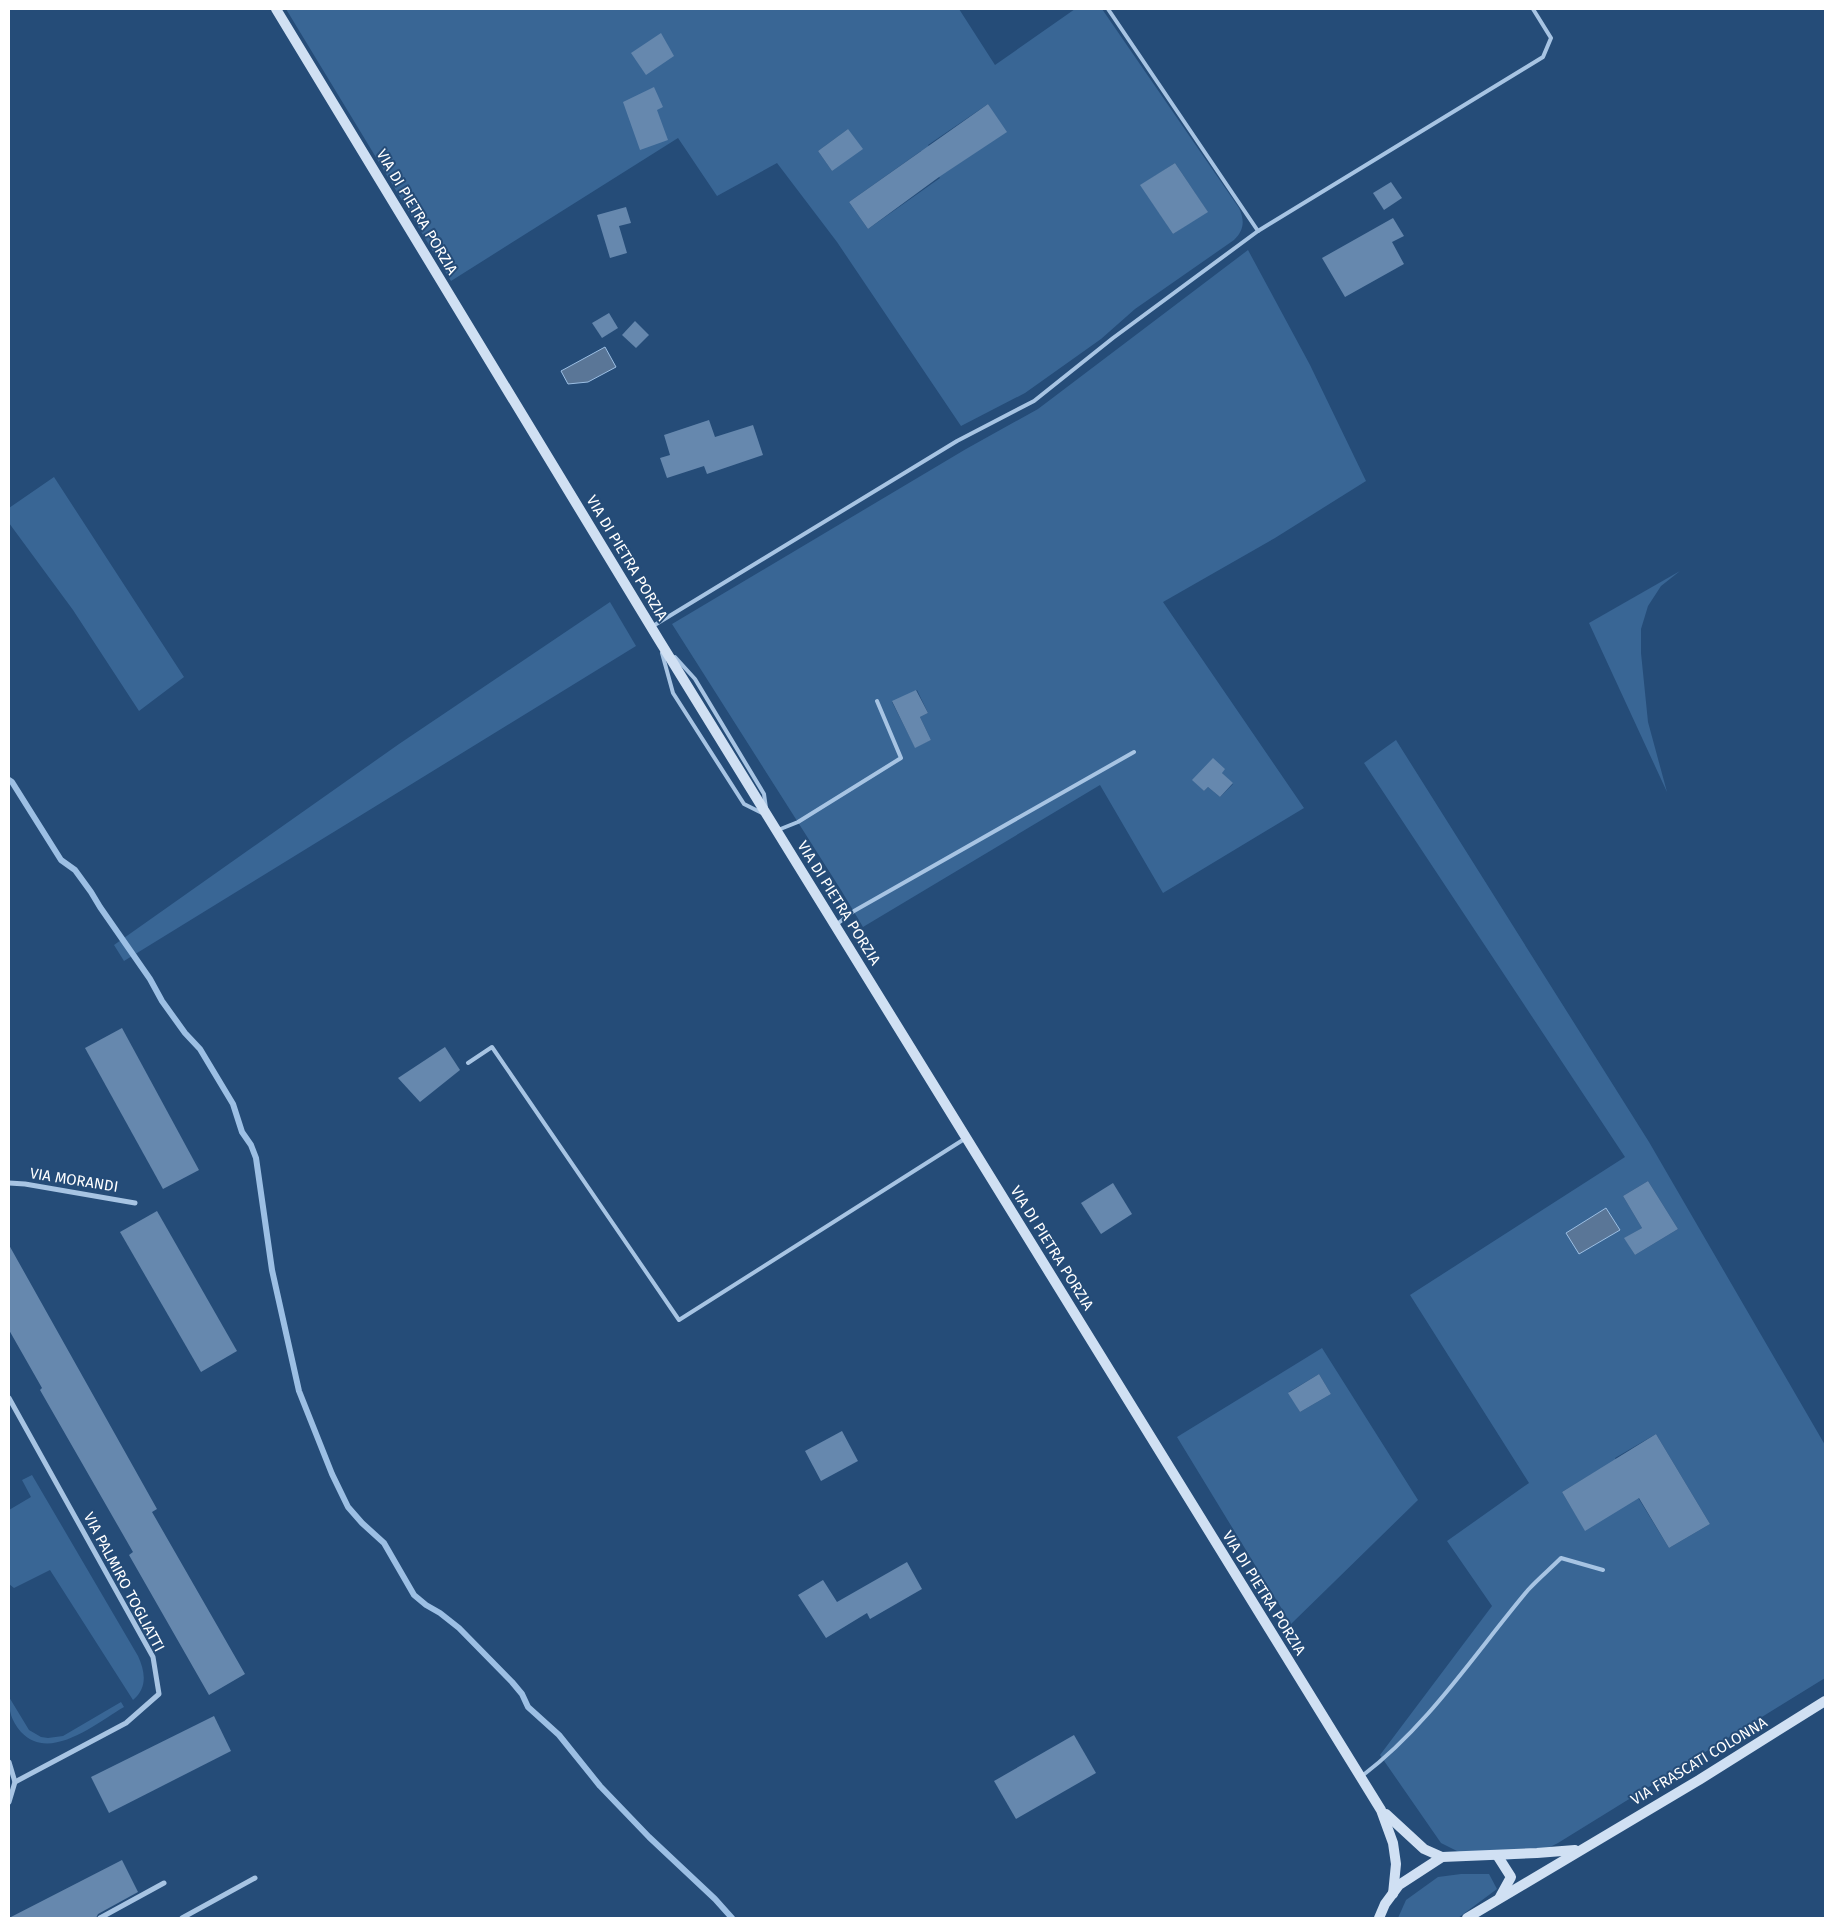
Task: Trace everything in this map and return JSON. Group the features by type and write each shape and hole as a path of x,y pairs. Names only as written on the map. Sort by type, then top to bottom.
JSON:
{"street":[{"name":"VIA DI PIETRA PORZIA","path":"276,9 651,627 1381,1810"},
{"name":"VIA MORANDI","path":"9,1183 25,1184 135,1203"},
{"name":"VIA PALMIRO TOGLIATTI","path":"9,1398 153,1657 159,1694 126,1724 15,1782"},
{"name":"VIA FRASCATI COLONNA","path":"1467,1918 1825,1701"},
{"path":"9,1762 15,1782 9,1802"},
{"path":"1381,1810 1424,1849 1442,1857"},
{"path":"1381,1810 1393,1843 1396,1864 1393,1894"},
{"name":"VIA FRASCATI COLONNA","path":"1442,1857 1570,1851 1588,1845"},
{"path":"1497,1855 1511,1877 1500,1898"},
{"path":"1378,1918 1385,1904 1399,1885 1442,1857"},
{"path":"182,1918 255,1878"},
{"path":"100,1918 164,1883"}],"lane":[{"path":"1108,9 1258,231"},
{"path":"651,627 957,441 1034,401 1113,338 1258,231 1543,57 1551,38 1533,9"},
{"path":"659,640 673,694 744,804 767,815"},
{"path":"776,830 798,822 900,758 877,701"},
{"path":"835,926 854,911 1134,752"},
{"path":"468,1063 492,1047 679,1320 966,1138"},
{"path":"1361,1777 1383,1760 1440,1701 1530,1589 1561,1558 1603,1570"}],"shaded area":[{"path":"286,9 959,9 995,65 1075,9 1102,9 1239,208 1243,221 1242,229 1234,240 1135,309 1101,339 1025,393 961,426 837,242 777,163 717,196 678,138 451,281","holes":["988,104 1006,132 946,172 928,145","848,129 832,171 818,151","921,151 940,178 868,229 849,202","1175,163 1207,211 1173,234 1141,185"]},
{"path":"1248,250 1310,365 1366,481 1275,538 1163,602 1304,808 1163,893 1100,785 863,927 672,624 966,449 1038,409","holes":["917,690 928,713 920,717 931,740 915,747 892,702","1222,773 1233,784 1220,797 1208,787 1204,791 1193,780"]},
{"path":"605,347 616,367 588,382 568,384 561,371"},
{"path":"54,477 184,677 139,711 73,610 9,523 9,508"},
{"path":"1680,571 1661,586 1648,606 1641,629 1641,653 1648,722 1667,792 1589,623"},
{"path":"610,602 636,646 124,961 114,945 399,744"},
{"path":"1396,740 1649,1142 1825,1445 1825,1678 1558,1843 1530,1857 1500,1861 1469,1857 1441,1843 1380,1755 1492,1606 1447,1541 1529,1483 1410,1295 1625,1157 1364,763","holes":["1648,1181 1678,1229 1635,1255 1625,1238 1642,1228 1623,1196","1656,1434 1710,1524 1669,1548 1634,1491 1585,1530 1562,1492 1600,1469 1624,1473 1615,1458"]},
{"path":"1606,1208 1620,1230 1579,1254 1566,1233"},
{"path":"1322,1348 1418,1500 1291,1624 1177,1437","holes":["1319,1374 1331,1394 1300,1412 1289,1392"]},
{"path":"32,1475 138,1656 144,1679 141,1690 133,1700 50,1570 14,1588 9,1584 9,1510 31,1497 22,1480"},
{"path":"9,1697 29,1730 41,1737 48,1738 63,1736 121,1702 124,1707 73,1737 59,1742 45,1743 33,1740 21,1732 11,1716"},
{"path":"1461,1874 1489,1874 1497,1889 1458,1918 1398,1918 1406,1900 1438,1877"}],"building":[{"path":"661,33 674,56 646,75 631,53"},
{"path":"654,87 663,107 657,110 668,140 640,150 623,102"},
{"path":"988,104 1007,132 939,177 868,229 849,202"},
{"path":"848,129 863,149 832,171 818,151"},
{"path":"1175,163 1208,212 1173,234 1140,185"},
{"path":"1391,182 1402,198 1384,210 1373,193"},
{"path":"626,207 631,223 619,226 627,253 610,258 597,215"},
{"path":"1393,218 1404,236 1392,242 1404,264 1345,297 1322,258"},
{"path":"609,313 618,328 602,338 592,323"},
{"path":"635,321 649,335 636,348 622,335"},
{"path":"709,420 715,437 753,425 763,455 707,474 704,466 667,478 660,458 670,455 664,435"},
{"path":"916,690 928,713 920,717 931,740 915,748 892,701"},
{"path":"1213,758 1225,769 1222,773 1233,783 1220,797 1208,787 1204,791 1192,780"},
{"path":"122,1028 199,1170 163,1189 85,1048"},
{"path":"445,1047 460,1070 420,1102 398,1078"},
{"path":"1648,1181 1678,1229 1635,1255 1624,1238 1642,1228 1623,1196"},
{"path":"1113,1183 1132,1214 1101,1234 1081,1203"},
{"path":"157,1211 237,1351 201,1372 120,1232"},
{"path":"9,1245 157,1509 152,1512 245,1674 209,1695 129,1555 133,1552 40,1390 42,1388 9,1330"},
{"path":"1319,1374 1331,1394 1300,1412 1288,1393"},
{"path":"842,1431 858,1461 821,1481 805,1451"},
{"path":"1656,1434 1710,1524 1669,1548 1639,1498 1585,1531 1562,1492"},
{"path":"907,1562 922,1589 870,1619 867,1613 826,1638 798,1595 823,1580 837,1602"},
{"path":"214,1716 231,1751 109,1813 91,1777"},
{"path":"1074,1735 1096,1773 1016,1819 994,1781"},
{"path":"122,1860 138,1892 98,1914 96,1918 9,1918"}],"waterway":[{"path":"9,780 61,860 75,870 150,979 162,1001 185,1033 200,1049 233,1104 242,1132 251,1145 256,1158 272,1270 299,1391 332,1474 348,1507 384,1543 414,1595 459,1628 512,1682 522,1694 528,1707 559,1735 600,1786 732,1918"}]}
